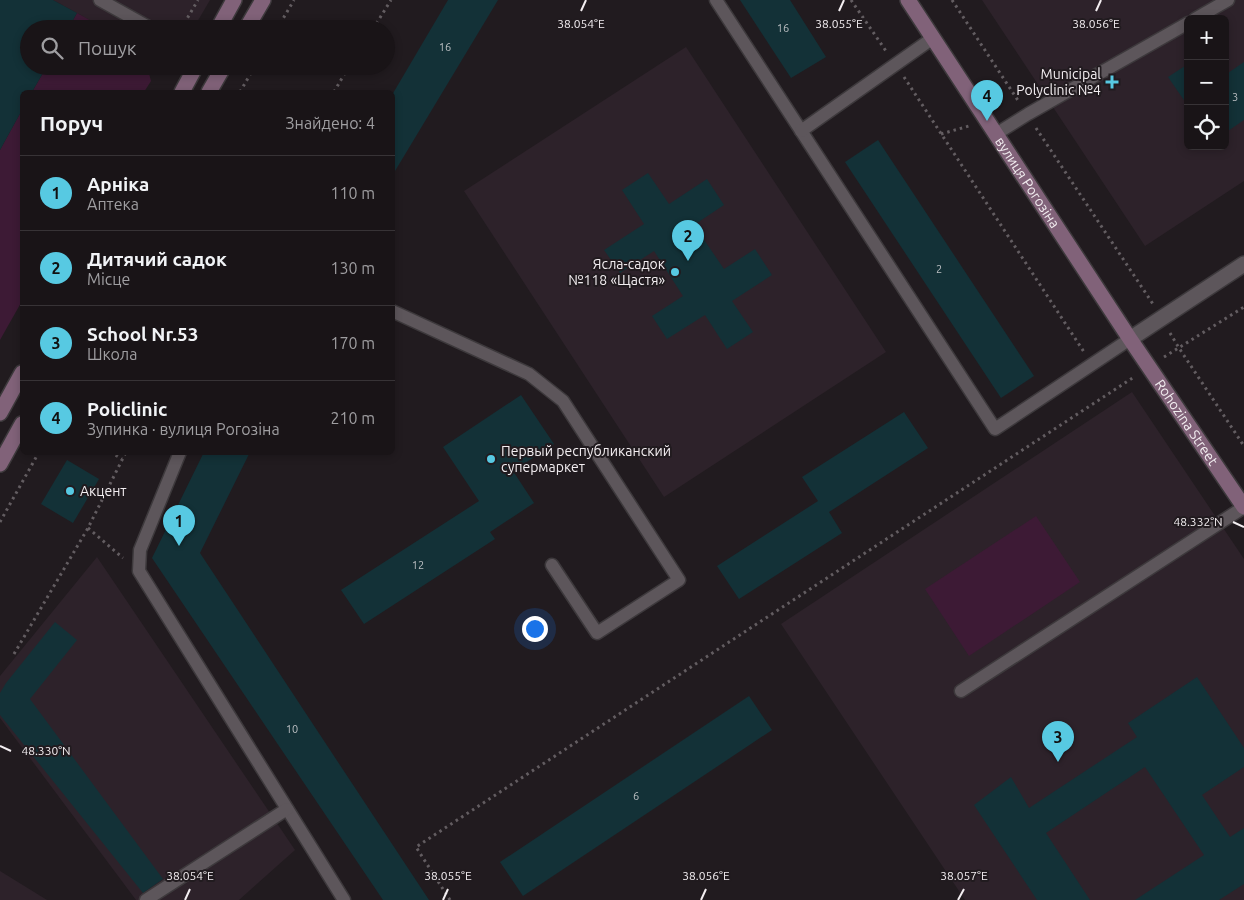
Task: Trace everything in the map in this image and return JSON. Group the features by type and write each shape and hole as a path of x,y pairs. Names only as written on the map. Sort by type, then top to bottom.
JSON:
{"street":[{"path":"223,20 234,0"},
{"path":"251,20 263,0"},
{"name":"вулиця Рогозіна","path":"908,0 1130,339"},
{"path":"183,90 191,75"},
{"path":"210,90 219,75"},
{"path":"1130,339 1244,264"},
{"name":"Rohozina Street","path":"1130,339 1244,507"},
{"path":"0,413 20,377"},
{"path":"0,464 20,428"}],"lane":[{"path":"100,0 136,20"},
{"path":"716,0 995,429 1130,339"},
{"path":"1202,15 1228,0"},
{"path":"996,134 1184,25"},
{"path":"801,131 933,38"},
{"path":"395,312 529,374 563,401 680,580 596,633 552,565"},
{"path":"179,455 140,550 139,571 344,900"},
{"path":"961,691 1244,507"},
{"path":"146,900 287,809"}],"path":[{"path":"186,20 198,0"},
{"path":"282,20 294,0"},
{"path":"379,20 391,0"},
{"path":"851,0 896,65 1092,364"},
{"path":"952,0 1162,318 1179,348 1244,446"},
{"path":"241,90 250,75"},
{"path":"335,90 344,75"},
{"path":"941,134 987,121"},
{"path":"450,900 416,847 1149,367 1244,307"},
{"path":"0,522 37,455"},
{"path":"115,455 122,459"},
{"path":"14,654 88,528 124,455"},
{"path":"88,528 139,571"}],"shaded area":[{"path":"53,0 210,0 198,20 90,20"},
{"name":"Municipal Polyclinic №4","path":"982,0 1244,0 1244,181 1145,246"},
{"path":"77,13 90,20 73,20"},
{"name":"Ясла-садок №118 «Щастя»","path":"686,47 886,352 664,497 464,191"},
{"path":"42,75 149,75 151,81 145,90 33,90"},
{"path":"20,114 20,305 0,340 0,150"},
{"path":"1132,392 1244,559 1244,900 965,900 781,624"},
{"path":"1036,516 1080,582 969,656 925,589"},
{"path":"97,557 295,850 239,900 136,900 0,718 0,676"},
{"path":"0,871 47,900 0,900"}],"building":[{"path":"0,0 53,0 77,13 73,20 20,20 20,75 42,75 33,90 20,90 20,114 0,150"},
{"path":"448,0 498,0 395,171 395,90"},
{"path":"740,0 790,0 826,57 791,78"},
{"path":"1244,62 1244,120 1229,130 1229,105 1229,72"},
{"path":"1184,67 1184,100 1168,77"},
{"path":"878,140 1034,376 1001,398 845,162"},
{"path":"648,173 669,204 707,179 724,205 694,225 724,269 755,249 772,275 732,301 753,332 727,349 705,315 667,339 652,316 683,296 654,251 620,273 604,250 644,224 622,190"},
{"path":"521,395 554,444 513,471 534,503 490,532 495,539 364,624 341,590 479,501 443,447"},
{"path":"904,412 928,448 829,512 842,533 739,599 717,566 818,501 802,477"},
{"path":"203,455 249,455 200,553 429,900 383,900 152,558"},
{"name":"Акцент","path":"67,460 99,479 73,523 41,504"},
{"path":"55,622 77,640 30,699 163,879 143,893 0,715 0,693"},
{"path":"1197,677 1244,748 1244,767 1202,795 1230,837 1244,828 1244,884 1219,900 1135,900 1204,855 1145,767 1046,833 1090,900 1037,900 974,805 1011,777 1029,808 1137,737 1128,723"},
{"path":"749,696 772,730 523,896 500,862"}],"place":[{"name":"Municipal Polyclinic №4","path":"1112,82"},
{"name":"Policlinic","path":"987,121"},
{"name":"Дитячий садок","path":"688,261"},
{"name":"Ясла-садок №118 «Щастя»","path":"675,272"},
{"name":"Первый республиканский супермаркет","path":"491,459"},
{"name":"Акцент","path":"70,491"},
{"name":"Арніка","path":"179,546"},
{"name":"School Nr.53","path":"1058,762"}]}
